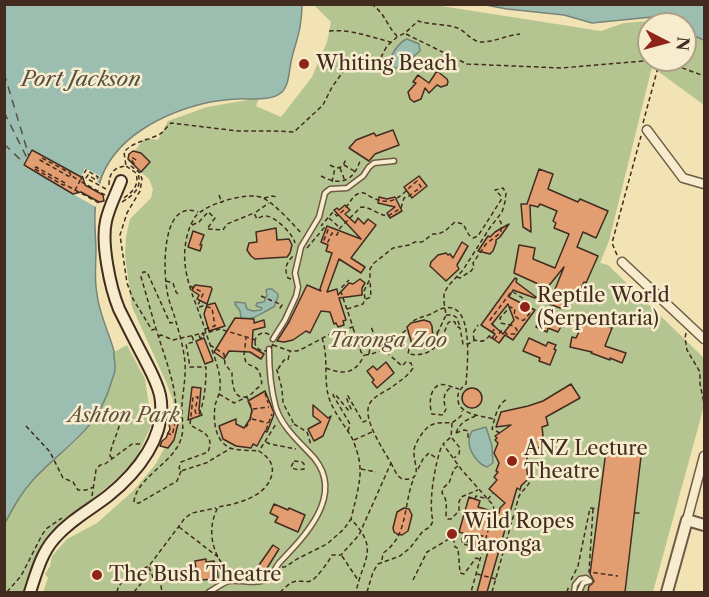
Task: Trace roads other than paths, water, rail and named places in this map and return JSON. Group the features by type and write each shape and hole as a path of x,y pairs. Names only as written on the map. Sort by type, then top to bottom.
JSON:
{"main road":[{"path":"30,592 41,560 53,540 61,531 106,498 129,477 153,442 161,418 158,388 119,309 110,274 105,242 105,223 121,181"},
{"path":"686,524 705,525"},
{"path":"686,524 705,532"},
{"path":"667,592 686,524"}],"street":[{"path":"644,131 683,178 705,184"},
{"path":"622,262 705,339"},
{"path":"686,524 705,456"}],"lane":[{"path":"273,339 297,296 296,262 301,247 319,217 326,193 330,189 347,189 374,163 394,161"},
{"path":"209,592 229,581 256,581 270,577 309,529 319,514 324,497 325,482 322,471 288,429 277,409 269,369 271,347"}],"water":[{"name":"Port Jackson","path":"5,5 302,5 299,31 287,82 282,92 266,98 210,102 176,112 142,129 128,140 106,168 99,185 95,209 96,283 98,301 114,351 114,375 97,414 78,437 29,485 5,523"},
{"path":"486,5 704,5 704,40 697,37 697,12 637,12 637,18 592,23 564,15"},
{"path":"407,39 419,44 420,51 400,68 394,68 390,65 393,54"},
{"path":"268,289 278,294 274,307 255,317 241,318 235,302 245,303 247,309 253,311 261,310 262,308 256,306 257,303 264,302"},
{"path":"486,427 492,446 493,463 487,467 475,457 469,441 472,431"}],"place":[{"name":"Whiting Beach","path":"304,64"},
{"name":"Reptile World (Serpentaria)","path":"525,307"},
{"name":"ANZ Lecture Theatre","path":"512,461"},
{"name":"Wild Ropes Taronga","path":"452,534"},
{"name":"The Bush Theatre","path":"97,575"}],"park label":[{"name":"Taronga Zoo","path":"388,341"},
{"name":"Ashton Park","path":"124,416"}]}
